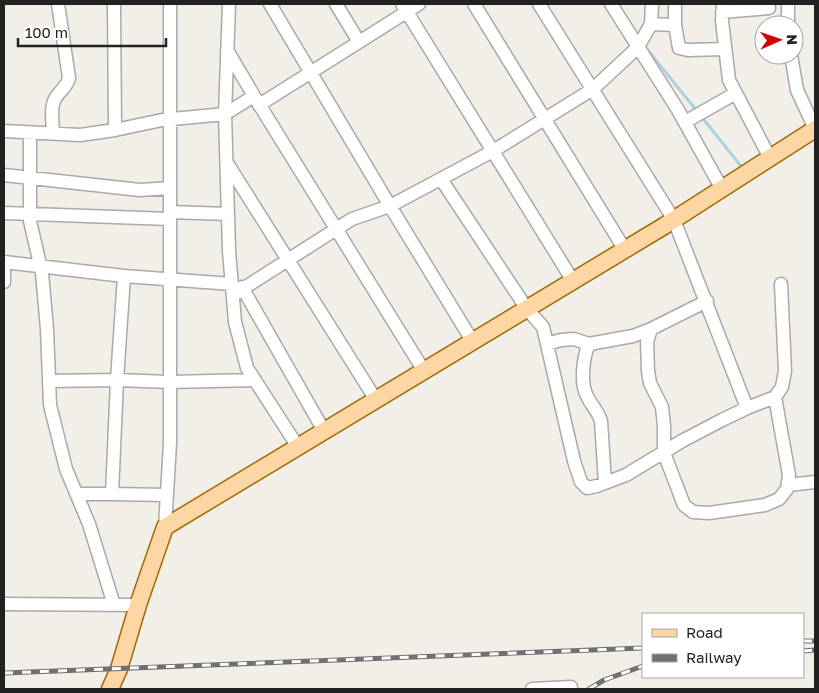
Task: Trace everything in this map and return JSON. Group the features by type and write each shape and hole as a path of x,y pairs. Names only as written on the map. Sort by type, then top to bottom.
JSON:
{"main road":[{"path":"110,689 119,669 164,527 625,250 815,129"}],"street":[{"path":"53,133 52,110 54,101 66,86 69,78 58,4"},
{"path":"114,4 115,130"},
{"path":"164,527 170,443 170,4"},
{"path":"228,4 224,114 228,214 236,289 235,322 246,368 298,447"},
{"path":"270,4 473,342"},
{"path":"336,4 359,42"},
{"path":"4,131 80,135 170,119 224,114 310,72 359,42 404,8 419,4"},
{"path":"474,4 625,250"},
{"path":"539,4 674,220 747,408"},
{"path":"611,4 638,47 694,118 722,189"},
{"path":"4,282 4,262 236,289 288,260 352,219 390,206 493,151 593,89 638,47 650,24 652,4"},
{"path":"675,4 675,25 679,48 725,49"},
{"path":"404,8 573,281"},
{"path":"769,8 722,8 729,80 770,158"},
{"path":"650,24 675,25"},
{"path":"227,50 424,371"},
{"path":"793,65 797,90 815,129"},
{"path":"694,118 736,93"},
{"path":"30,133 29,213 40,267 47,329 50,405 66,469 89,524 114,605"},
{"path":"226,163 376,400"},
{"path":"4,175 140,190 170,188"},
{"path":"441,179 527,309 543,327 574,461 581,482 587,488 626,475 682,441 747,408 775,397 782,387 785,371 781,284"},
{"path":"4,212 170,215 228,214"},
{"path":"112,494 124,276"},
{"path":"236,289 324,431"},
{"path":"547,344 574,339 589,344 633,336 707,301"},
{"path":"651,329 647,342 648,370 650,383 662,407 664,453 684,505 693,512 709,513 765,505 779,499 787,489 789,475 775,397"},
{"path":"589,344 586,353 584,383 586,396 598,413 601,421 605,483"},
{"path":"49,381 117,380 170,382 255,380"},
{"path":"788,485 815,482"},
{"path":"77,494 167,495"},
{"path":"4,604 138,605"},
{"path":"532,689 571,687"}],"waterway":[{"path":"646,48 697,111"},
{"path":"701,116 740,165"}],"railway":[{"path":"804,641 815,641"},
{"path":"4,673 642,648"},
{"path":"804,651 815,650"},
{"path":"589,689 604,680 642,666"}]}
